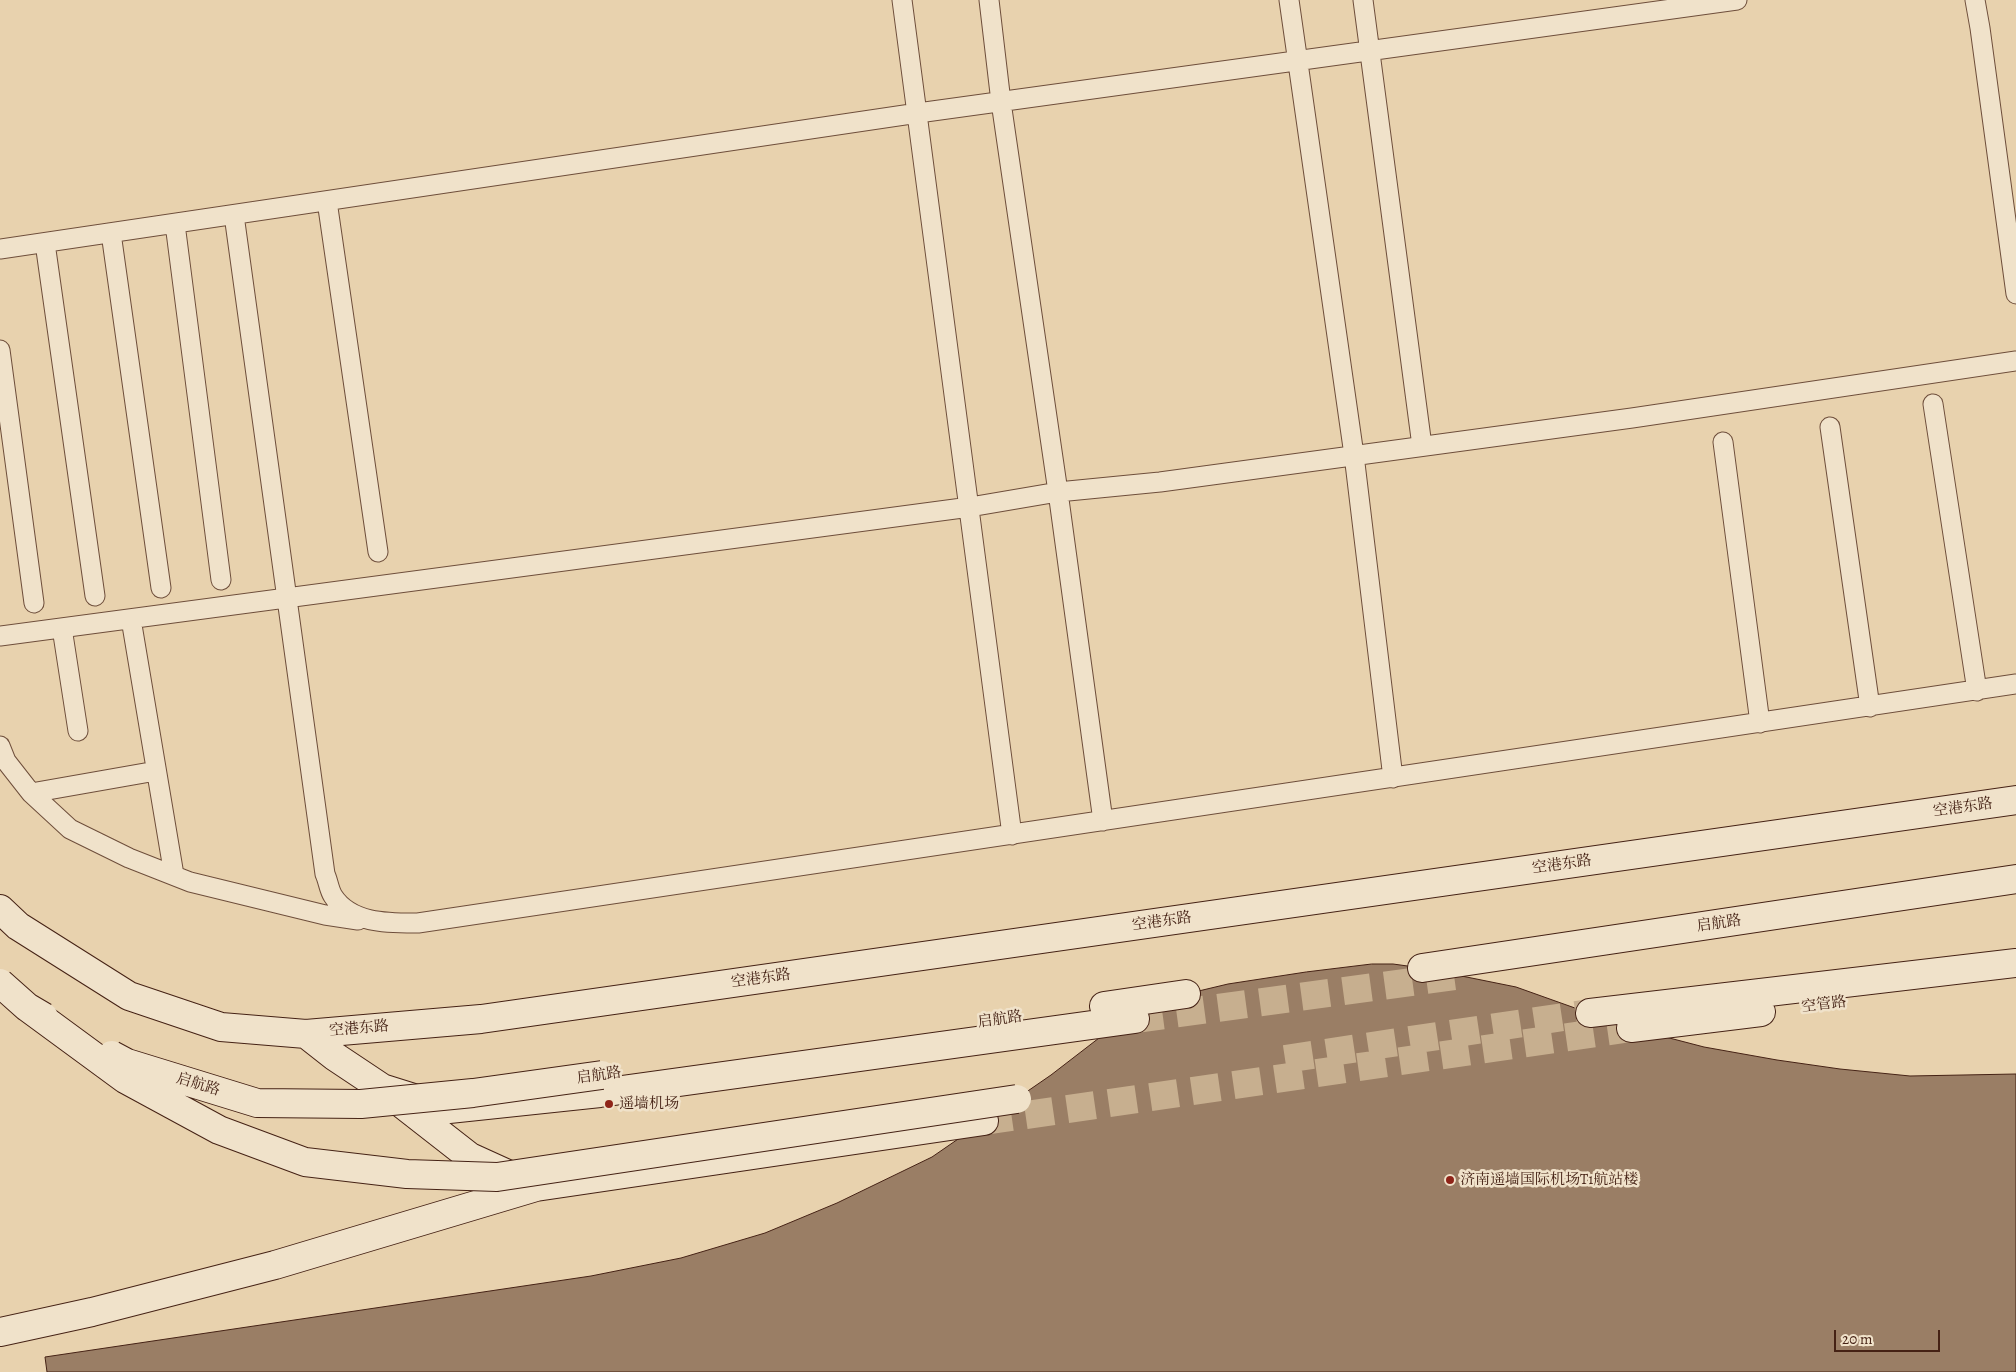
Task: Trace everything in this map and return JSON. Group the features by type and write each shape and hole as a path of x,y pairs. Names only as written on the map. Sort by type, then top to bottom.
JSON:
{"main road":[{"name":"空港东路","path":"0,909 18,926 129,996 221,1027 306,1034 481,1019 2016,800"},
{"name":"启航路","path":"1422,968 2016,880"},
{"path":"1460,975 1572,962 1646,949 2016,899"},
{"path":"1590,1013 2016,963"},
{"name":"空管路","path":"1631,1028 2016,981"},
{"name":"启航路","path":"0,983 28,1007 125,1079 219,1130 305,1162 407,1174 497,1177 1017,1099"},
{"name":"启航路","path":"28,1007 126,1063 257,1103 361,1104 473,1094 1186,994"},
{"name":"空港东路","path":"382,1088 449,1109 600,1093 1135,1019"},
{"name":"空港东路","path":"306,1034 334,1056 382,1088 470,1157 536,1187"},
{"path":"0,1332 92,1312 275,1265 536,1187 984,1121"}],"lane":[{"path":"902,0 1012,835"},
{"path":"989,0 1000,102 1058,492 1103,821"},
{"path":"1289,0 1354,455 1393,778"},
{"path":"1364,0 1422,446"},
{"path":"0,249 918,113 1738,0"},
{"path":"1974,0 1980,28 2016,294"},
{"path":"327,201 378,552"},
{"path":"234,215 325,874 332,895 344,908 360,917 388,924"},
{"path":"175,224 221,580"},
{"path":"112,233 161,588"},
{"path":"45,243 95,596"},
{"path":"0,350 34,603"},
{"path":"0,636 970,507 1058,492 1160,482 1632,418 2016,361"},
{"path":"1933,404 1977,691"},
{"path":"1830,428 1870,708"},
{"path":"1723,442 1760,723"},
{"path":"131,619 174,875"},
{"path":"62,628 78,731"},
{"path":"0,746 6,760 30,793 70,829 129,858 190,882 325,915 388,924 418,923 1870,708 2016,684"},
{"path":"30,793 156,771"}],"building":[{"name":"济南遥墙国际机场T1航站楼","path":"1372,964 1393,964 1422,968 1516,987 1631,1028 1704,1047 1777,1060 1910,1076 2016,1074 2016,1372 47,1372 45,1357 591,1276 681,1258 765,1233 837,1203 932,1157 1051,1075 1099,1038 1153,1009 1186,994 1228,984"}],"tunnel":[{"path":"1135,1019 1456,976"},
{"path":"1285,1059 1590,1013"},
{"path":"984,1121 1631,1028"}],"place":[{"name":"遥墙机场","path":"609,1104"},
{"name":"济南遥墙国际机场T1航站楼","path":"1450,1180"}]}
